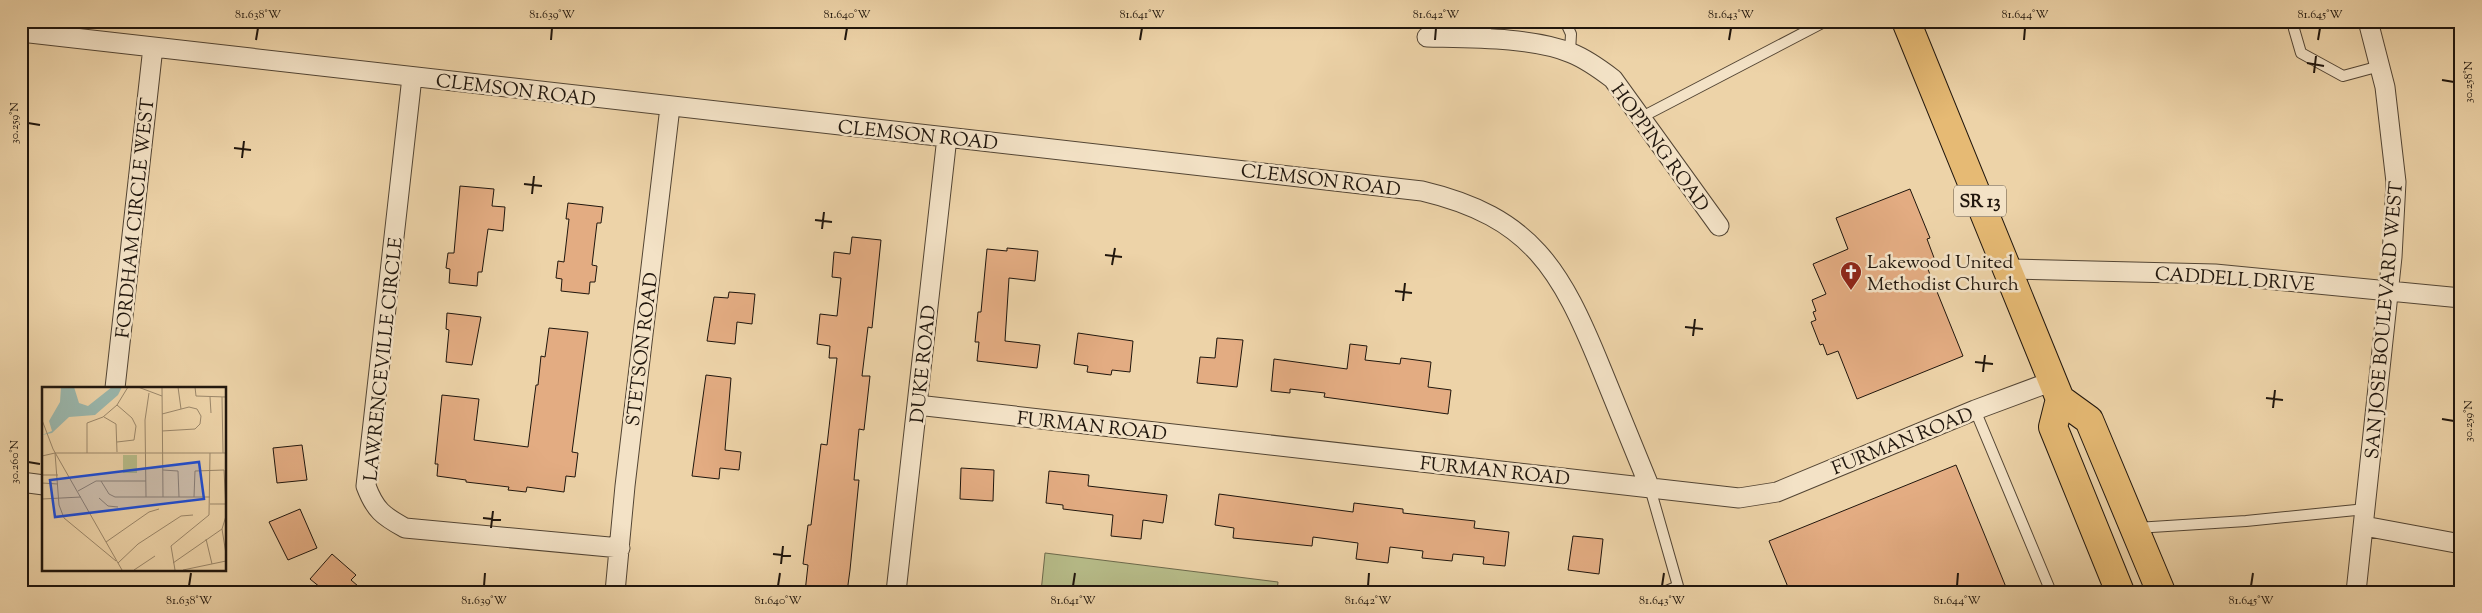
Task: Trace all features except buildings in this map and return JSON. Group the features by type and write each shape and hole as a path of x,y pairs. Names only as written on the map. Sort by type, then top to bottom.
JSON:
{"main road":[{"name":"SR 13","path":"1906,21 2057,390"},
{"path":"2057,390 2089,420 2161,592"},
{"path":"2057,390 2053,427 2120,592"}],"street":[{"name":"SAN JOSE BOULEVARD WEST","path":"2356,592 2392,257 2396,182 2390,124 2380,66 2368,21"},
{"name":"CLEMSON ROAD","path":"21,32 1422,191 1451,198 1487,213 1510,227 1552,269 1569,296 1650,488"},
{"name":"HOPPING ROAD","path":"1427,36 1490,39 1549,46 1570,52 1591,63 1613,79 1719,226"},
{"name":"FORDHAM CIRCLE WEST","path":"115,387 153,48"},
{"name":"LAWRENCEVILLE CIRCLE","path":"412,77 366,486 372,502 384,517 405,528 620,548"},
{"name":"STETSON ROAD","path":"615,592 625,486 670,107"},
{"name":"DUKE ROAD","path":"896,592 947,137"},
{"name":"CADDELL DRIVE","path":"2009,269 2215,274 2461,298"},
{"name":"FURMAN ROAD","path":"917,405 1726,497 1765,495 1974,410 2057,390"},
{"path":"21,482 42,484"},
{"path":"2365,518 2461,544"}],"lane":[{"path":"1481,21 1490,39"},
{"path":"1565,21 1572,34 1570,52"},
{"path":"1642,117 1826,21"},
{"path":"2294,29 2302,53 2342,76 2380,66"},
{"path":"1974,410 2051,592"},
{"path":"1650,488 1678,586 1664,592"},
{"path":"2135,528 2246,521 2365,518"}],"green space":[{"path":"1045,553 1278,582 1277,592 1041,592"}],"place":[{"name":"Lakewood United Methodist Church","path":"1851,291"}]}
